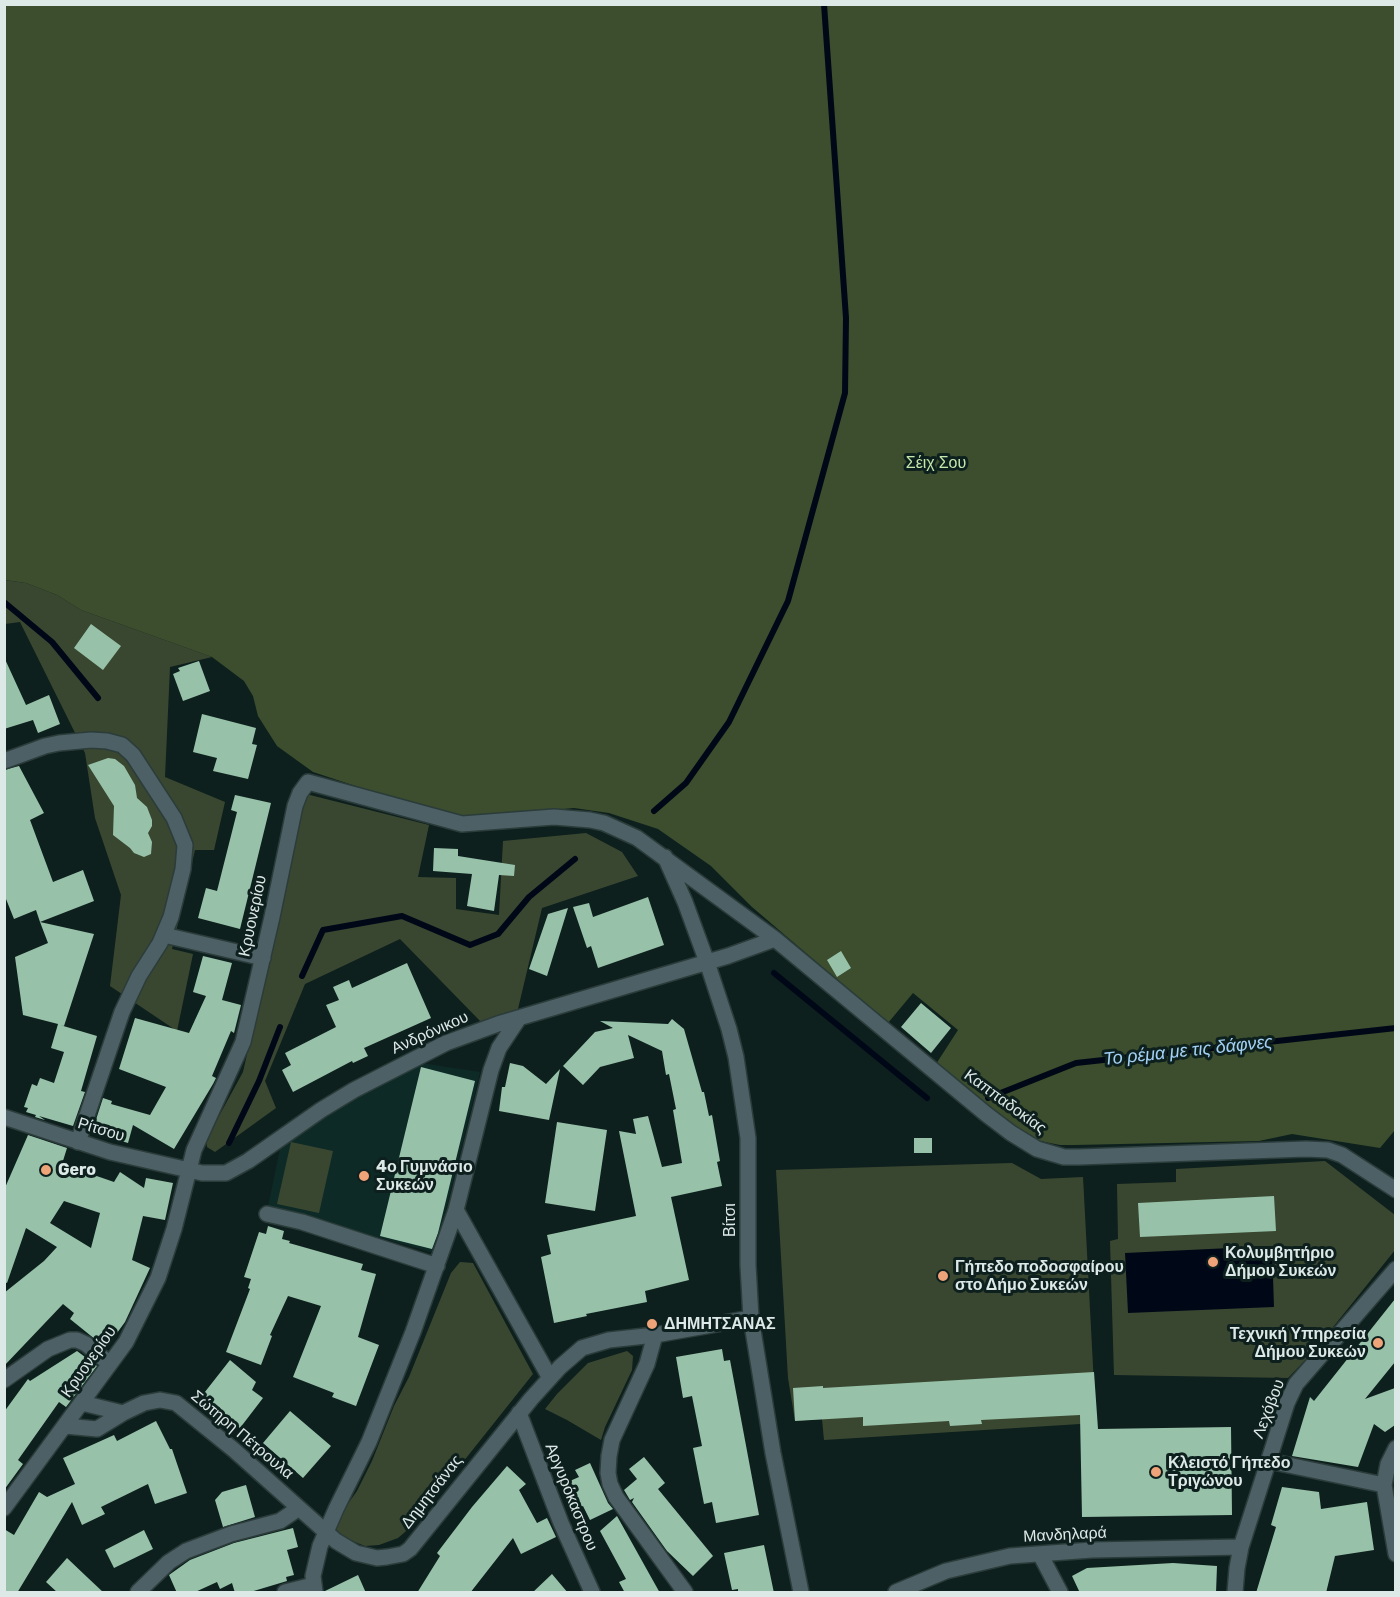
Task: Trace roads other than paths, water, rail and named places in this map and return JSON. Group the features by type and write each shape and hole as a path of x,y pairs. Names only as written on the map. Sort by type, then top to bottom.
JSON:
{"street":[{"path":"4,761 45,746 76,741 116,743 128,749 133,755 174,818 185,844 181,879 164,935 139,976 122,1012 78,1142"},
{"name":"Κρυονερίου","path":"4,1508 110,1364 136,1324 158,1278 174,1229 194,1150 243,1042 295,806 308,782 462,824 533,817 590,820 625,831 775,939"},
{"name":"Βίτσι","path":"664,857 685,902 729,1029 745,1111 748,1138 748,1265 751,1318 773,1453 801,1593"},
{"path":"164,935 263,958"},
{"path":"707,962 775,939"},
{"name":"Καππαδοκίας","path":"775,939 986,1114 1037,1149 1064,1157 1321,1150 1342,1155 1395,1190"},
{"name":"Ανδρόνικου","path":"189,1170 217,1174 235,1170 321,1110 370,1080 446,1043 519,1018 707,962"},
{"path":"285,1593 314,1588 316,1561 325,1533 377,1424 437,1266 456,1210 491,1070 505,1038 519,1018"},
{"name":"Ρίτσου","path":"4,1118 110,1152 189,1170"},
{"path":"456,1210 550,1378"},
{"path":"267,1214 302,1222 437,1266"},
{"name":"Λεχόβου","path":"1235,1593 1241,1547 1287,1403 1296,1384 1395,1269"},
{"name":"Δημητσάνας","path":"325,1533 351,1551 365,1556 387,1557 405,1552 420,1538 519,1413 575,1353 589,1345 609,1340 655,1335 751,1318"},
{"path":"655,1335 649,1357 612,1440 608,1473 616,1497 685,1593"},
{"path":"4,1380 40,1353 66,1340 82,1342 110,1364"},
{"name":"Σώτηρη Πέτρουλα","path":"65,1426 97,1430 123,1413 152,1401 168,1400 178,1404 325,1533"},
{"path":"82,1403 123,1413"},
{"name":"Αργυρόκαστρου","path":"519,1413 561,1522 592,1593"},
{"path":"1395,1448 1388,1464 1384,1485 1395,1554"},
{"path":"1269,1461 1384,1485"},
{"path":"138,1593 169,1562 186,1551 231,1534 280,1521 299,1508"},
{"name":"Μανδηλαρά","path":"897,1593 932,1576 999,1558 1092,1550 1241,1547"},
{"path":"1040,1554 1060,1593"}],"waterway":[{"path":"654,811 686,783 729,722 788,601 845,393 846,318 824,4"},
{"path":"4,602 52,642 98,698"},
{"path":"302,976 323,930 402,916 470,945 498,934 529,897 575,859"},
{"path":"774,973 927,1098"},
{"path":"229,1143 259,1081 280,1027"},
{"name":"Το ρέμα με τις δάφνες","path":"988,1098 1076,1063 1396,1028"}],"place":[{"name":"Gero","path":"46,1170"},
{"name":"4ο Γυμνάσιο Συκεών","path":"364,1176"},
{"name":"Κολυμβητήριο Δήμου Συκεών","path":"1213,1262"},
{"name":"Γήπεδο ποδοσφαίρου στο Δήμο Συκεών","path":"943,1276"},
{"name":"ΔΗΜΗΤΣΑΝΑΣ","path":"652,1324"},
{"name":"Τεχνική Υπηρεσία Δήμου Συκεών","path":"1378,1343"},
{"name":"Κλειστό Γήπεδο Τριγώνου","path":"1156,1472"}],"park label":[{"name":"Σέιχ Σου","path":"936,463"}]}
